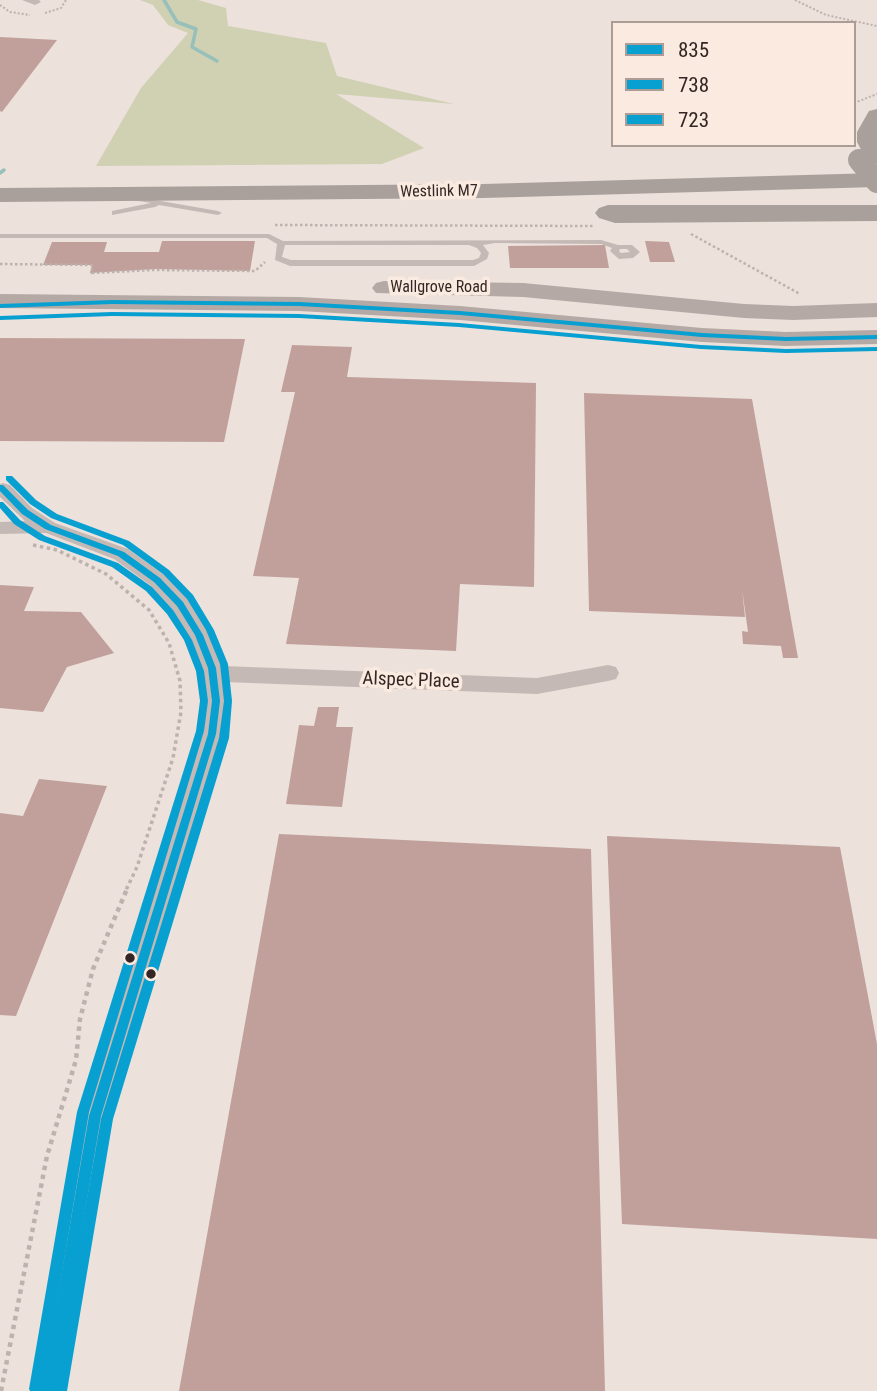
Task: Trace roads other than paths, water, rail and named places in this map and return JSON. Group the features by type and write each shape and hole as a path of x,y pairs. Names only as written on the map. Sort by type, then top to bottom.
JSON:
{"highway":[{"path":"856,117 877,102"},
{"path":"676,197 736,195 877,181 866,158 868,132 877,116"},
{"path":"736,195 866,158"},
{"name":"Westlink M7","path":"213,204 626,188 676,197"},
{"name":"Westlink M7","path":"7,192 116,203"},
{"path":"736,195 877,213"},
{"path":"676,197 736,195 877,198"},
{"name":"Westlink M7","path":"0,212 116,203 593,208 615,215 676,197"}],"main road":[{"name":"Wallgrove Road","path":"0,285 478,288 744,311 877,310"},
{"name":"Wallgrove Road","path":"0,300 382,307 702,335 786,339 869,337"},
{"path":"0,306 112,302"}],"street":[{"path":"0,519 9,503 8,495 1,488"},
{"path":"1,488 25,512 48,527 121,554 157,580 180,604 199,635 213,674 216,701 212,734 95,1116 48,1391"},
{"path":"0,528 48,527"},
{"name":"Alspec Place","path":"213,674 537,686 608,673"}],"lane":[{"path":"116,203 213,204"},
{"path":"116,203 213,204"},
{"path":"0,236 269,236 281,243 601,242 618,247"},
{"path":"281,243 278,258 290,263 474,263 484,259 485,253 480,246 469,243"}],"waterway":[{"path":"164,0 177,22 196,29 192,47 217,61"},
{"path":"0,173 4,170"}]}
